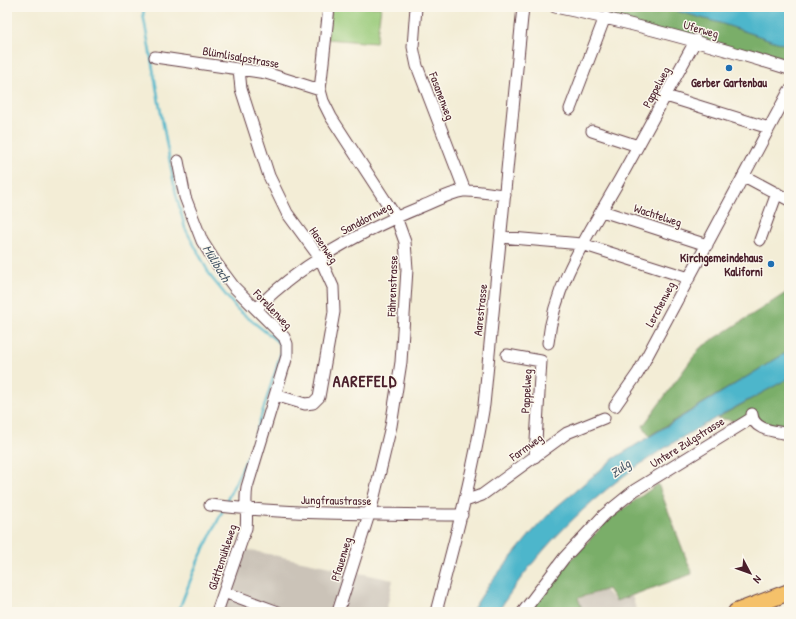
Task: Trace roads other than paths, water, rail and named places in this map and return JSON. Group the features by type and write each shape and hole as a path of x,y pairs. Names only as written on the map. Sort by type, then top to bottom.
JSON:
{"highway":[{"path":"736,612 789,592"}],"street":[{"name":"Fährenstrasse","path":"329,7 320,90 329,113 396,217 405,242 407,262 401,362 391,426 369,514"},
{"name":"Fasanenweg","path":"416,7 413,47 417,66 465,191"},
{"name":"Aarestrasse","path":"436,612 466,501 484,405 523,7"},
{"name":"Uferweg","path":"554,7 605,17 696,40 789,69"},
{"path":"570,108 605,17"},
{"name":"Pappelweg","path":"548,343 557,298 582,244 602,211 696,40"},
{"name":"Blümlisalpstrasse","path":"155,57 273,75 320,90"},
{"name":"Hasenweg","path":"239,69 241,89 269,176 287,213 320,258 331,279 335,302 319,397 313,403 305,404 275,395"},
{"name":"Lerchenweg","path":"615,406 638,373 789,91"},
{"path":"666,96 769,128"},
{"path":"592,131 638,146"},
{"name":"Forellenweg","path":"178,161 185,197 202,241 231,283 279,331 286,344 287,356 247,487 245,498 246,509"},
{"path":"744,176 785,195 760,240"},
{"name":"Sanddornweg","path":"256,309 267,298 320,258 396,217 450,195 465,191 505,196"},
{"name":"Wachtelweg","path":"602,211 707,245"},
{"path":"501,237 582,244 689,278"},
{"name":"Pappelweg","path":"507,356 541,361 535,457"},
{"name":"Untere Zulgstrasse","path":"523,612 576,543 604,515 635,490 752,416 759,427 789,434"},
{"name":"Farmweg","path":"466,501 480,497 567,433 604,418"},
{"name":"Jungfraustrasse","path":"210,505 246,509 328,514 462,515"},
{"name":"Glättemühleweg","path":"217,612 246,528 246,509"},
{"name":"Pfauenweg","path":"338,612 369,514"},
{"path":"224,592 278,612"}],"water":[{"path":"662,7 789,7 789,46 720,23"},
{"name":"Zulg","path":"789,351 789,378 680,439 624,476 582,510 563,529 528,569 498,612 471,612 490,583 533,531 555,508 613,459"}],"waterway":[{"name":"Mülibach","path":"145,7 143,14 175,190 185,228 211,277 237,309 277,341 281,347 280,356 250,452 227,500"},
{"name":"Mülibach","path":"178,612 198,561 222,512"}],"place":[{"name":"Gerber Gartenbau","path":"729,68"},
{"name":"Kirchgemeindehaus Kaliforni","path":"771,264"}],"district":[{"name":"AAREFELD","path":"365,381"}]}
